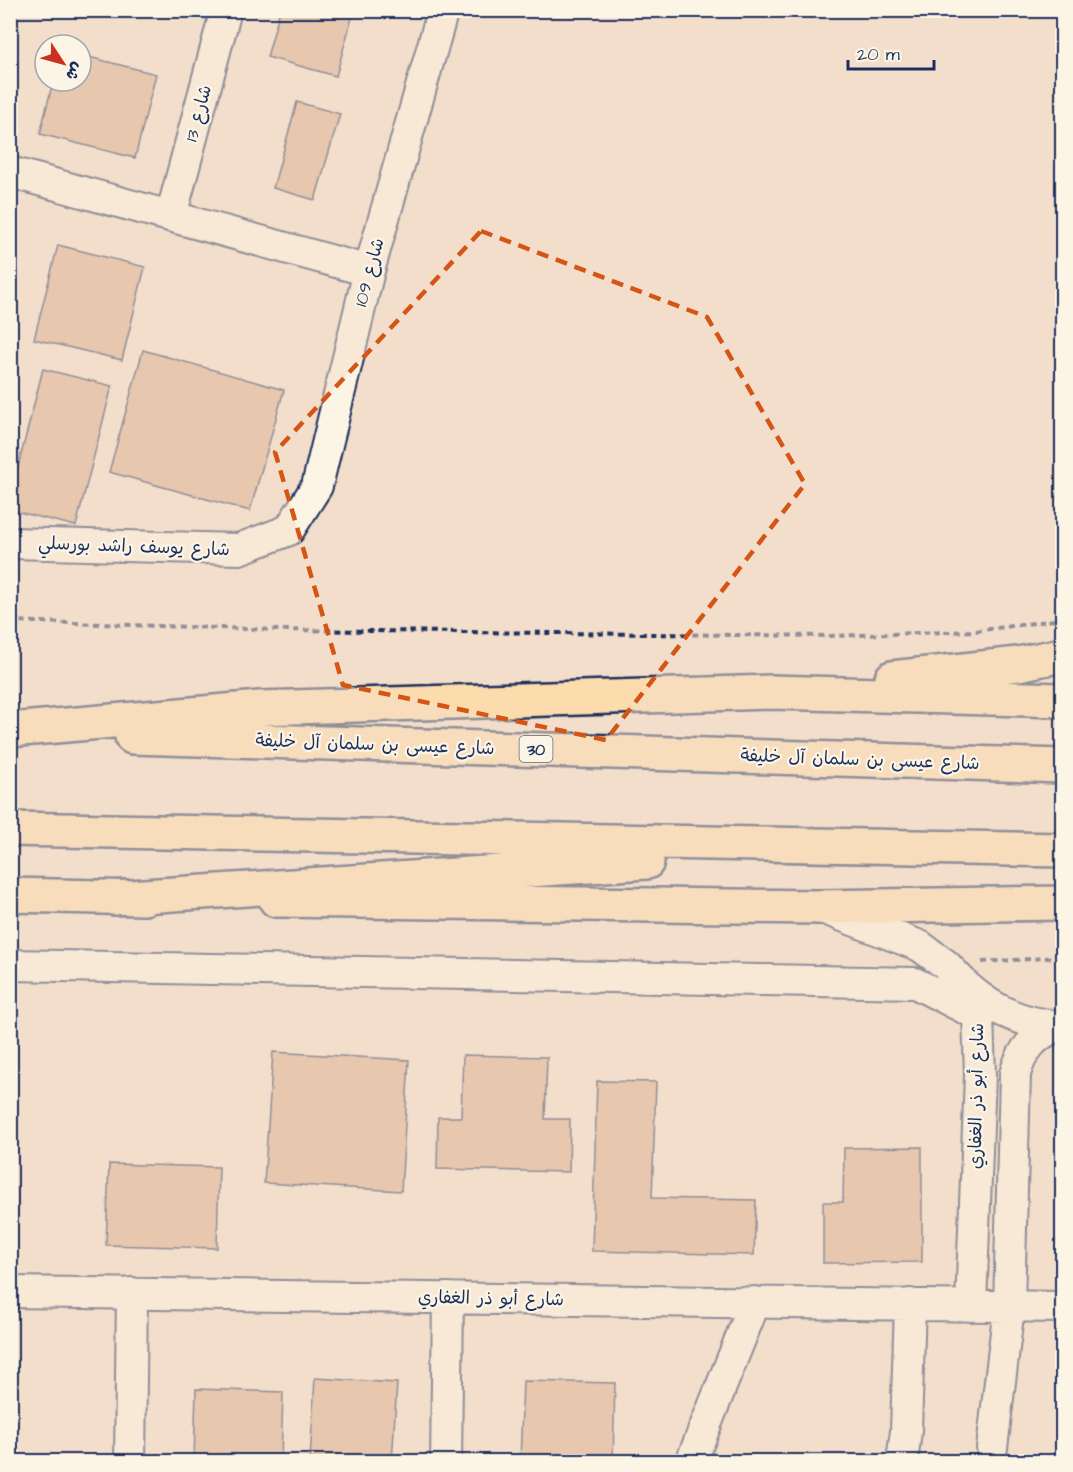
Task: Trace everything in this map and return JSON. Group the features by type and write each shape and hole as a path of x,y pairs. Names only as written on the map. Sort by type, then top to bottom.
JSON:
{"main road":[{"path":"771,692 1018,664 1062,655"},
{"path":"10,732 260,708 771,692 1062,700"},
{"name":"شارع عيسى بن سلمان آل خليفة","path":"10,732 1062,766"},
{"path":"10,829 1062,850"},
{"path":"114,898 472,872 891,847"},
{"path":"10,895 819,907 1062,903"}],"street":[{"name":"شارع 13","path":"171,216 226,10"},
{"name":"شارع 109","path":"289,530 317,486 369,271 443,10"},
{"path":"10,172 369,271"},
{"name":"شارع يوسف راشد بورسلي","path":"10,543 239,549 289,530"},
{"name":"شارع أبو ذر الغفاري","path":"819,907 920,946 946,965 967,987 978,1015 980,1075 970,1306"},
{"path":"10,965 915,983 978,1015"},
{"path":"967,987 980,999 1011,1016 1056,1027"},
{"path":"980,1075 1009,1046 1056,1027"},
{"name":"شارع أبو ذر الغفاري","path":"1009,1307 1015,1074 1025,1048 1056,1027"},
{"name":"شارع أبو ذر الغفاري","path":"10,1292 1062,1307"},
{"path":"130,1461 132,1293"},
{"path":"446,1461 448,1298"},
{"path":"691,1461 755,1302"},
{"path":"902,1461 906,1431 910,1304"},
{"path":"992,1448 1009,1307"}],"path":[{"path":"10,621 280,630 831,636 976,631 1062,619"}],"highlighted area":[{"path":"481,231 707,317 805,484 606,740 343,685 275,452"}],"building":[{"path":"280,10 342,10 353,14 336,76 267,57"},
{"path":"93,58 156,74 135,158 40,134 50,93 93,93"},
{"path":"297,102 340,114 315,200 273,188"},
{"path":"58,245 145,267 122,360 34,339"},
{"path":"143,350 284,390 250,511 109,472"},
{"path":"43,369 112,386 76,526 10,510 10,498"},
{"path":"273,1052 409,1060 401,1191 264,1183"},
{"path":"463,1055 547,1057 545,1119 570,1119 569,1172 437,1169 438,1117 461,1117"},
{"path":"597,1081 656,1082 652,1198 756,1200 754,1255 592,1251"},
{"path":"922,1147 922,1262 823,1263 823,1202 843,1202 844,1148"},
{"path":"109,1164 219,1167 217,1248 106,1245"},
{"path":"315,1378 397,1383 392,1462 310,1460"},
{"path":"523,1381 615,1383 613,1462 520,1462"},
{"path":"196,1389 283,1392 281,1462 194,1462"}]}
